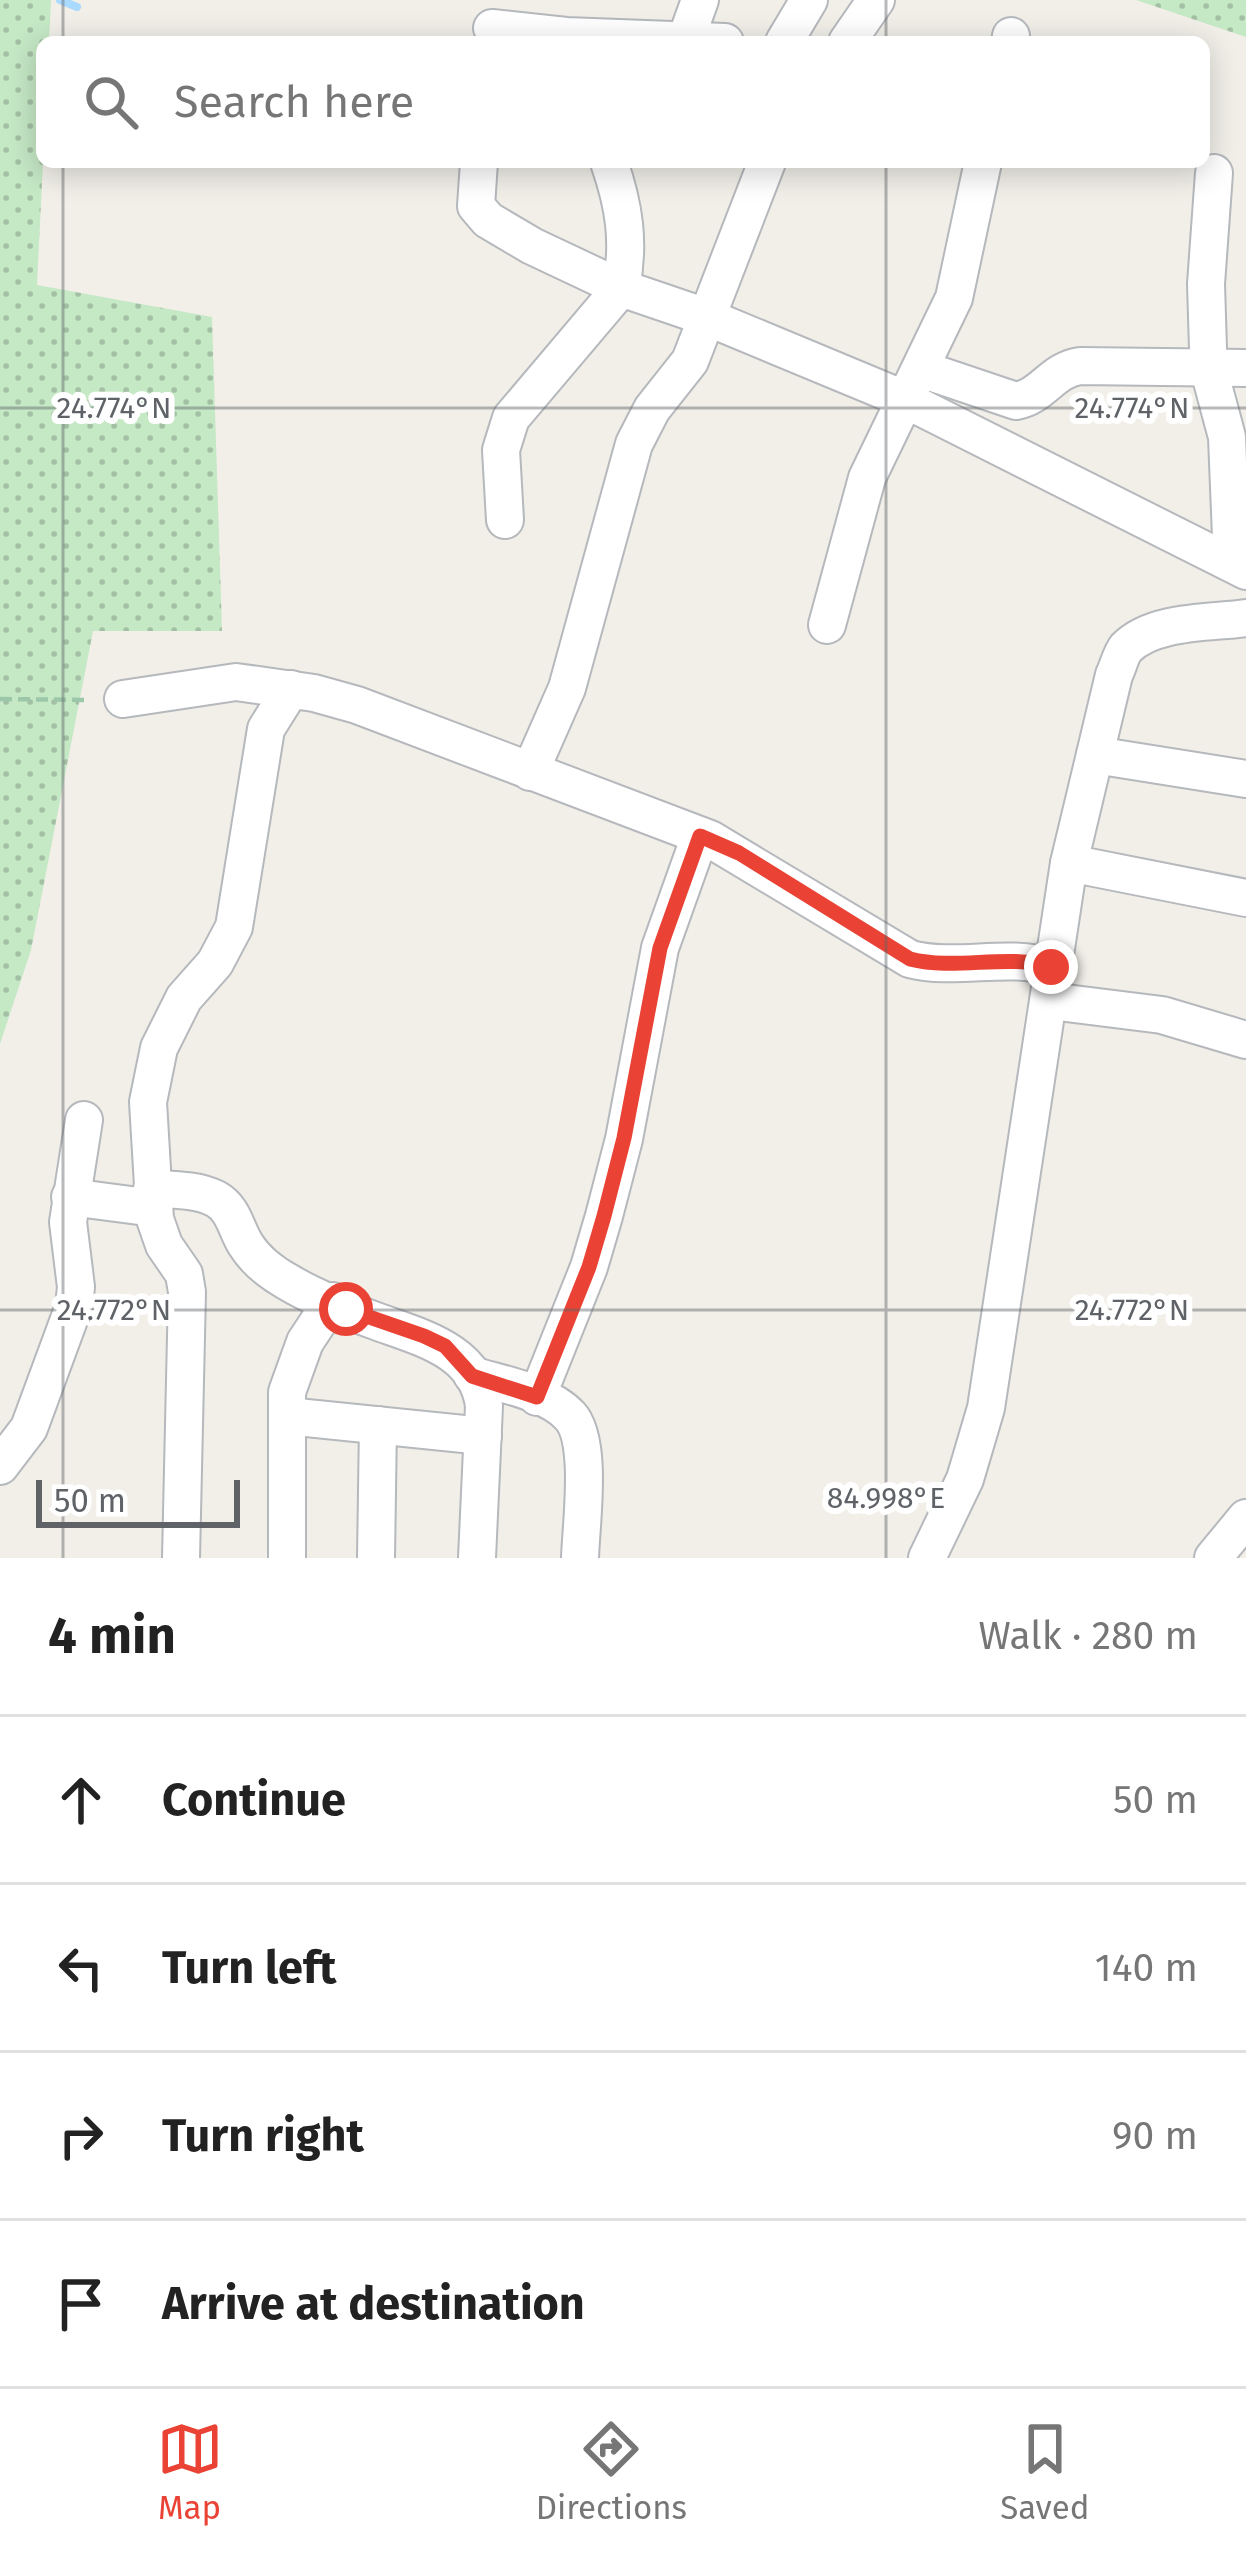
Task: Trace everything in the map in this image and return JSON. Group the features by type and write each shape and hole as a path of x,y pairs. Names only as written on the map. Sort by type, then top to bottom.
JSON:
{"street":[{"path":"687,36 700,0"},
{"path":"788,36 809,0"},
{"path":"851,36 877,0"},
{"path":"486,23 552,36"},
{"path":"479,168 476,206 488,220 532,246 621,288 912,384 1016,401 1030,399 1067,368 1228,369"},
{"path":"505,520 501,450 512,418 621,288 626,264 625,218 611,168"},
{"path":"530,772 572,674 634,444 652,409 690,361 765,168"},
{"path":"827,625 859,499 954,298 982,168"},
{"path":"1214,172 1206,284 1228,369 1227,437 1239,566"},
{"path":"912,384 1239,566"},
{"path":"927,1558 965,1479 986,1408 1069,863 1114,675 1126,649 1148,635 1176,626 1246,618"},
{"path":"123,699 236,682 291,689 374,711 739,853 910,959 982,965 1028,960 1050,984 1246,1040"},
{"path":"173,1557 187,1292 184,1274 158,1231 148,1102 159,1048 184,998 215,963 234,927 266,729 291,689"},
{"path":"1095,755 1246,778"},
{"path":"537,1397 589,1267 604,1216 624,1138 660,948 700,836"},
{"path":"1069,863 1246,898"},
{"path":"0,1466 29,1428 74,1306 68,1222 83,1120"},
{"path":"70,1197 153,1199 195,1192 214,1198 228,1207 260,1263 290,1284 445,1346 482,1392 477,1558"},
{"path":"287,1558 287,1416 292,1370 332,1301"},
{"path":"472,1376 537,1397 570,1416 583,1448 580,1558"},
{"path":"287,1416 483,1436"},
{"path":"376,1558 378,1425"},
{"path":"1213,1558 1246,1518"}],"path":[{"path":"0,699 123,699"}],"green space":[{"path":"0,0 51,0 49,36 36,36 36,168 43,168 37,285 212,317 222,631 93,631 31,950 0,1044"},
{"path":"1136,0 1246,0 1246,37"}],"waterway":[{"path":"60,0 77,7"}],"route":[{"path":"346,1309 445,1346 472,1376 537,1397 589,1267 604,1216 624,1138 660,948 700,836 739,853 910,959 982,965 1028,960 1051,967"}]}
